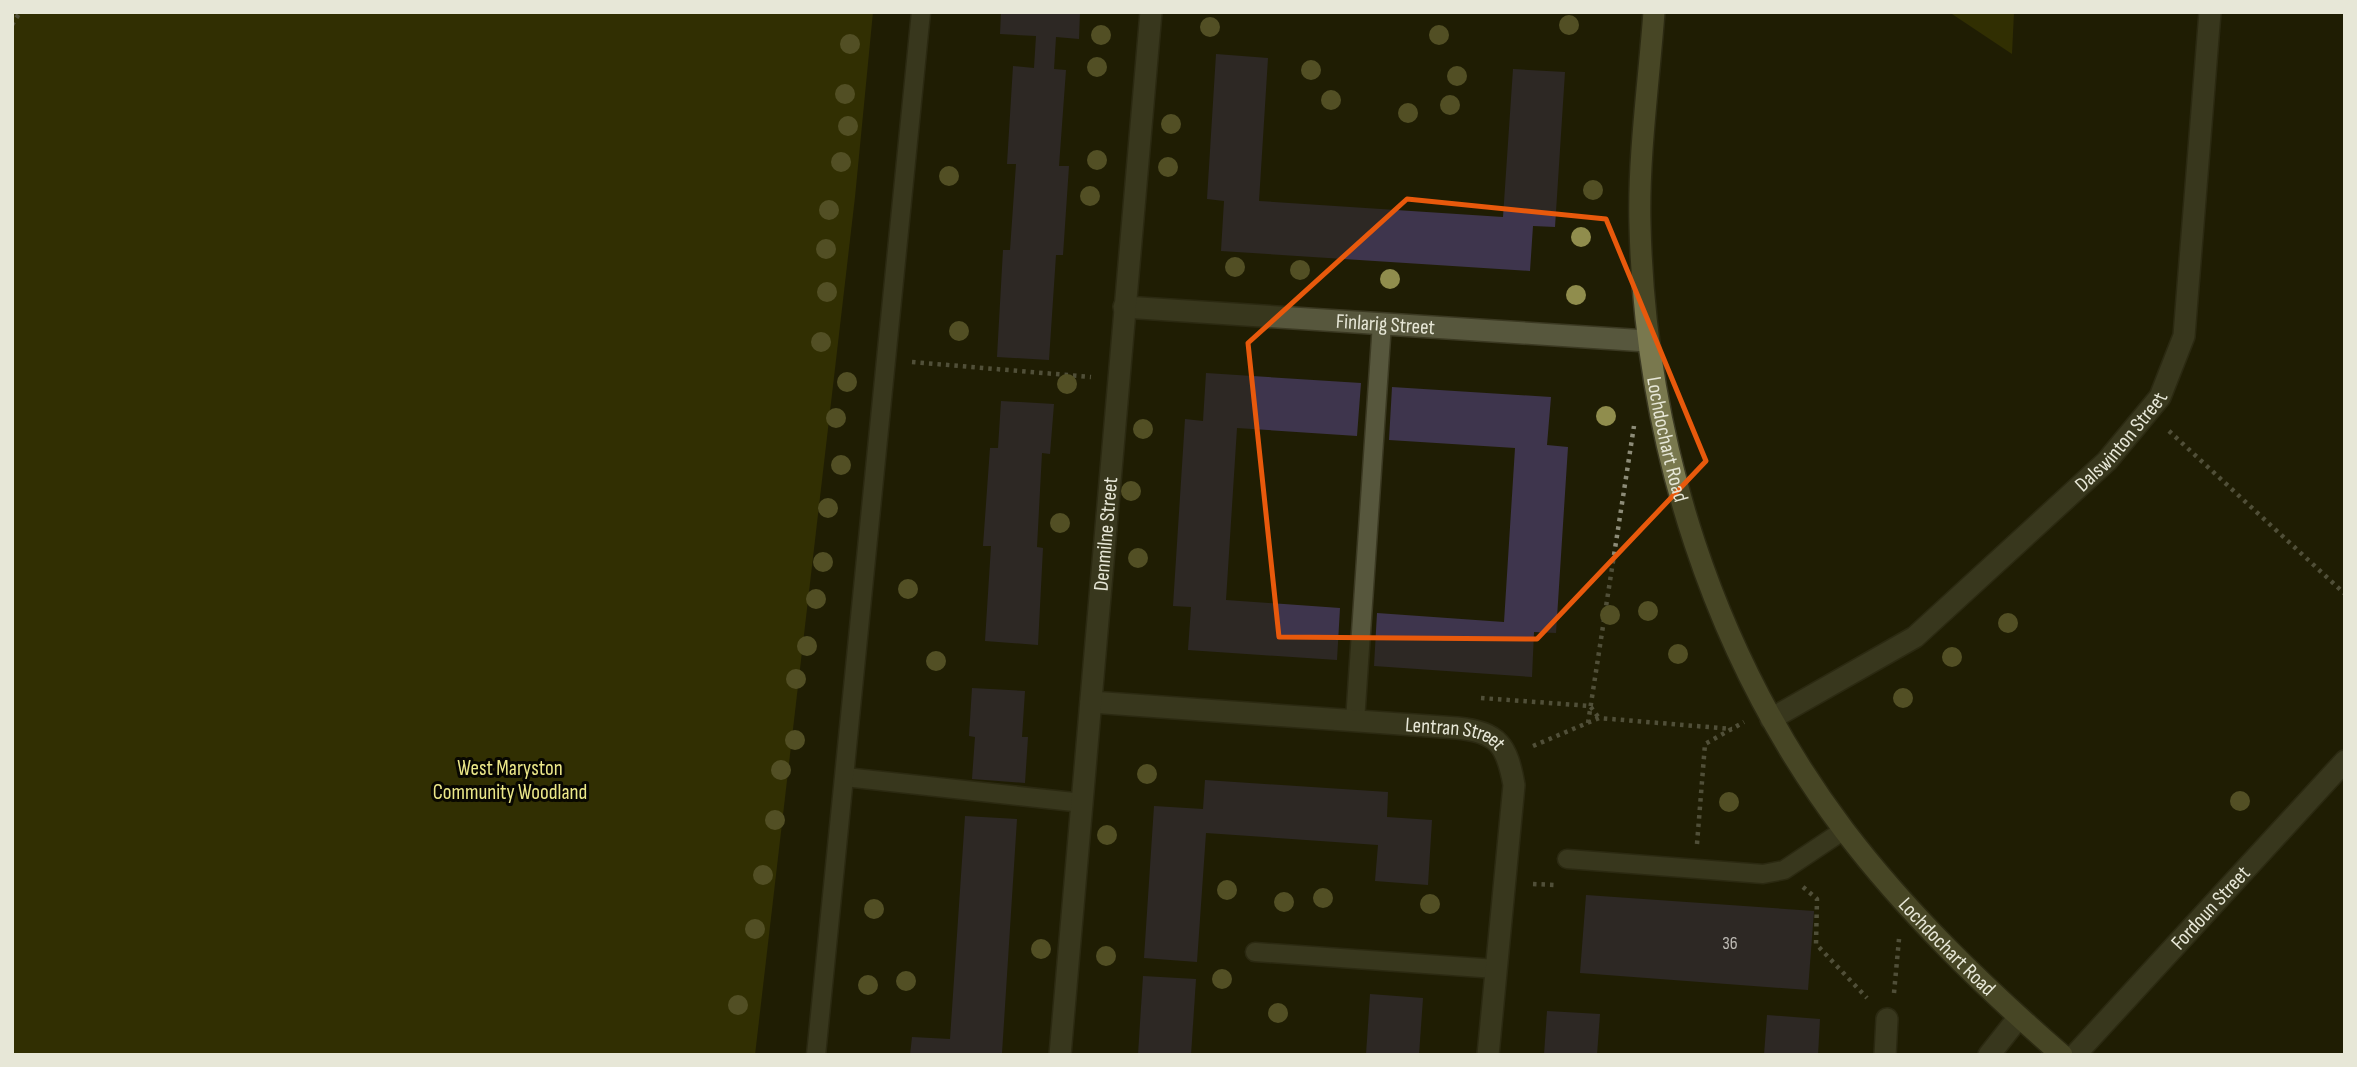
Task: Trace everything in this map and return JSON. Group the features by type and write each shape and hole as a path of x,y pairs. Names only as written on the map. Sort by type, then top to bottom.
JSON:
{"street":[{"name":"Denmilne Street","path":"1060,1055 1151,12"},
{"name":"Lochdochart Road","path":"1654,12 1640,222 1647,341 1663,427 1686,519 1715,605 1768,714 1844,830 1903,900 2019,1017 2062,1055"},
{"name":"Dalswinton Street","path":"1768,714 1914,637 2107,461 2160,397 2184,336 2210,12"},
{"name":"Finlarig Street","path":"1124,307 1647,341"},
{"name":"Lentran Street","path":"1091,702 1476,730 1493,736 1509,756 1514,785 1488,1055"},
{"name":"Fordoun Street","path":"2075,1055 2345,761"},
{"path":"1989,1055 2019,1017"},
{"path":"1885,1055 1887,1020"}],"lane":[{"path":"816,1055 922,12"},
{"path":"1355,721 1382,323"},
{"path":"845,777 1083,803"},
{"path":"1567,859 1763,874 1784,870 1844,830"},
{"path":"1255,951 1496,970"}],"path":[{"path":"12,25 20,12"},
{"path":"886,360 1118,379"},
{"path":"2148,412 2345,594"},
{"path":"1588,723 1634,422"},
{"path":"1481,698 1590,706 1599,718"},
{"path":"1695,869 1705,744 1768,714"},
{"path":"1509,756 1599,718 1732,729"},
{"path":"1504,884 1556,885 1567,859"},
{"path":"1784,870 1817,900 1816,944 1887,1020 1892,1013 1903,900"}],"highlighted area":[{"path":"1407,199 1606,219 1706,461 1537,639 1279,637 1248,343"}],"green space":[{"name":"West Maryston Community Woodland","path":"12,12 873,12 855,197 755,1055 12,1055"},
{"path":"1949,12 2014,12 2012,54"}],"building":[{"path":"1001,12 1080,12 1079,39 1056,37 1054,69 1066,70 1059,166 1069,166 1063,255 1056,255 1049,360 997,357 1003,250 1010,250 1016,164 1007,164 1013,66 1034,68 1036,36 1000,34"},
{"path":"1216,54 1268,58 1259,201 1503,217 1513,69 1565,72 1555,227 1533,226 1530,271 1221,251 1224,201 1207,199"},
{"path":"1206,373 1361,383 1357,436 1237,428 1226,600 1340,608 1337,660 1188,650 1191,607 1173,606 1185,419 1203,421"},
{"path":"1392,387 1551,397 1547,445 1568,447 1556,633 1534,632 1532,677 1374,666 1377,613 1504,622 1515,448 1389,440"},
{"path":"1001,401 1054,404 1050,454 1042,453 1037,547 1043,548 1038,645 985,641 991,546 983,546 990,448 998,448"},
{"path":"972,688 1025,691 1022,737 1028,737 1025,783 972,779 975,737 969,736"},
{"path":"1205,780 1388,792 1387,817 1432,820 1428,885 1375,881 1378,845 1206,833 1197,962 1144,958 1154,806 1203,809"},
{"path":"965,816 1017,819 1002,1053 910,1055 912,1037 950,1039"},
{"path":"1586,895 1814,911 1808,990 1580,973"},
{"path":"1143,976 1196,979 1191,1055 1138,1055"},
{"path":"1370,994 1423,998 1419,1055 1366,1055"},
{"path":"1547,1011 1600,1014 1597,1055 1544,1055"},
{"path":"1767,1015 1820,1019 1818,1055 1764,1055"}]}
